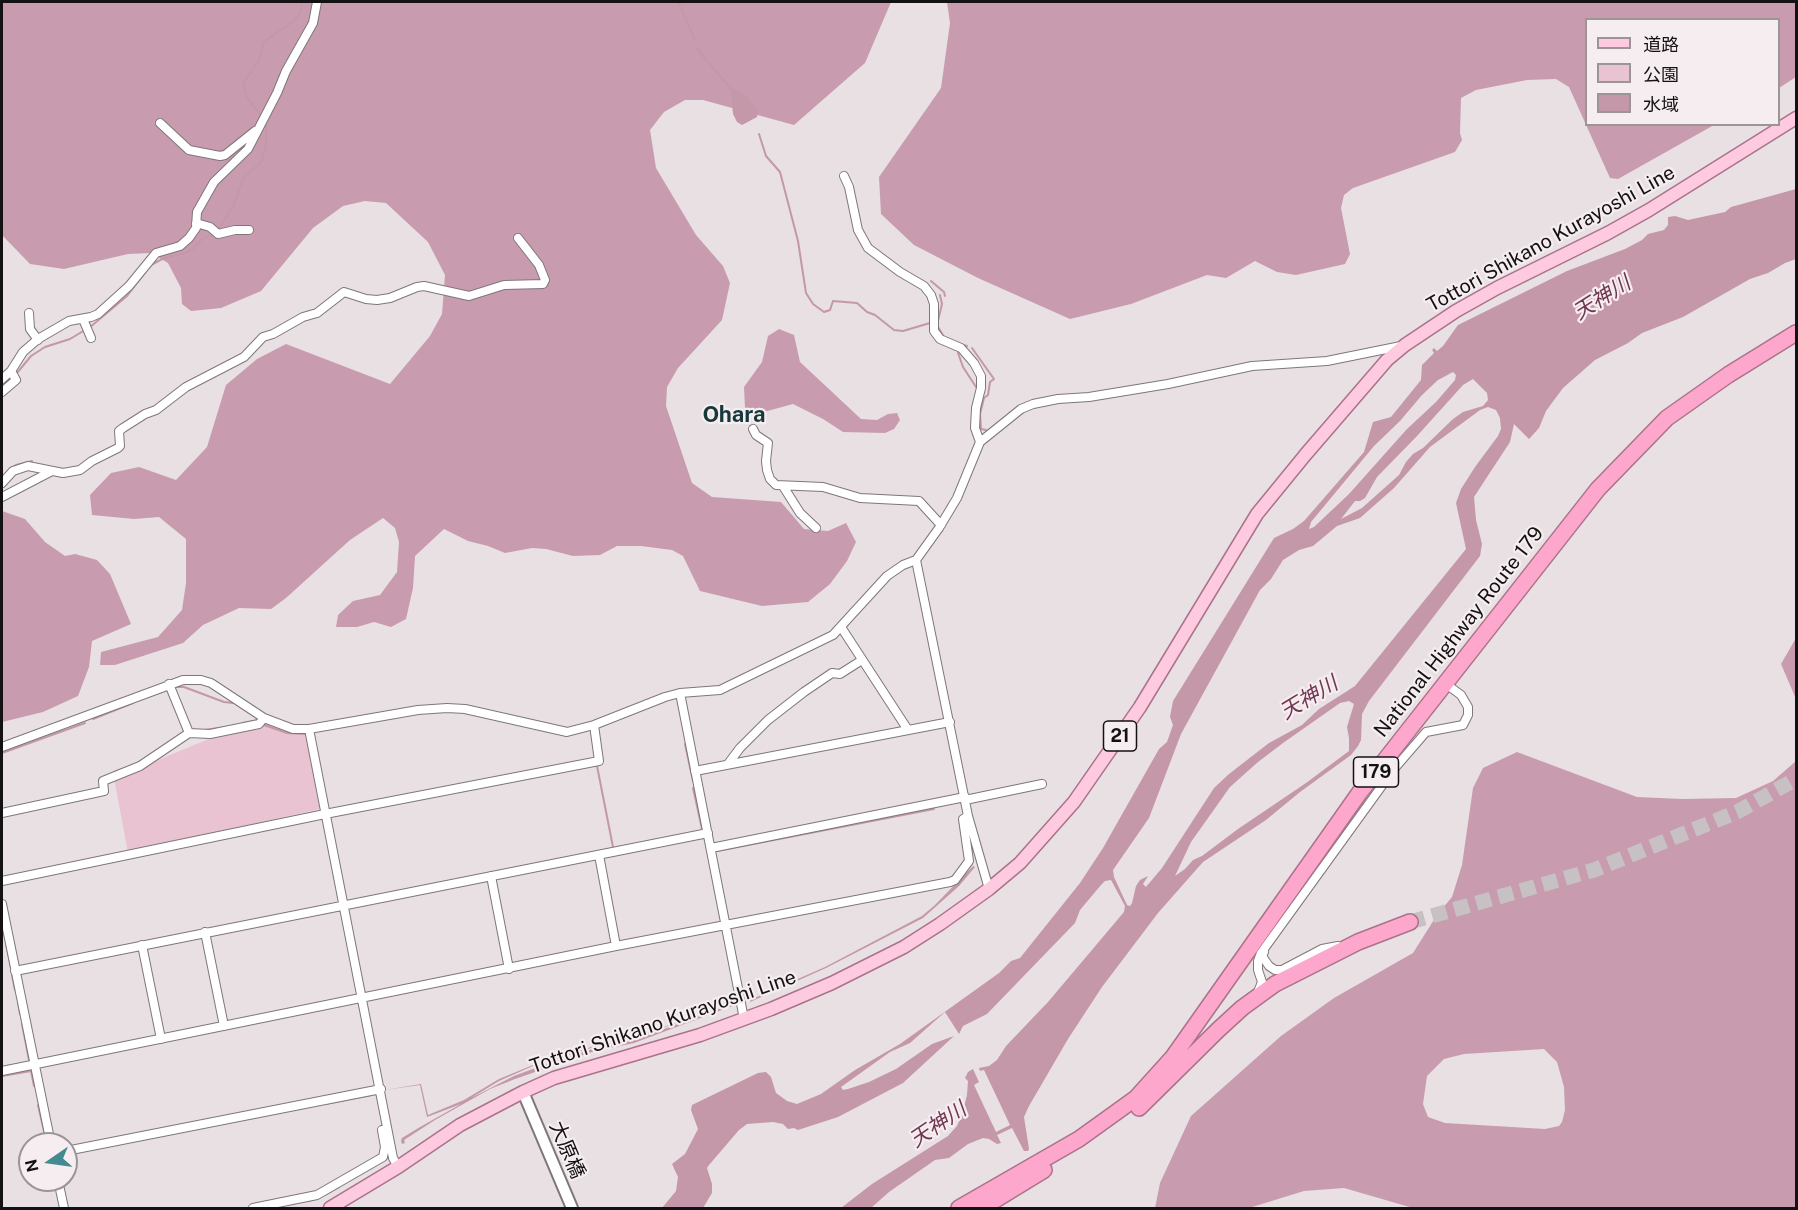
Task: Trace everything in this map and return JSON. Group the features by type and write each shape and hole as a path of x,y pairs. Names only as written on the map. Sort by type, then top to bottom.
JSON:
{"highway":[{"name":"National Highway Route 179","path":"959,1209 1079,1139 1136,1098 1173,1057 1359,792 1598,489 1667,418 1728,375 1797,333"},
{"path":"982,1209 1136,1111 1204,1043 1256,997 1285,978 1358,942 1410,922"}],"main road":[{"name":"Tottori Shikano Kurayoshi Line","path":"330,1209 460,1125 523,1092 554,1078 700,1035 771,1009 832,983 904,947 989,889 1020,863 1074,802 1140,707 1257,514 1380,369 1405,345 1456,311 1497,288 1649,210 1797,118"}],"street":[{"path":"2,379 11,371 23,352 38,340 69,321 91,317 103,310 129,286 156,253 180,246 196,228 197,212 214,182 248,149 286,71 313,23 317,2"},
{"path":"160,123 189,150 220,156 225,155 257,130"},
{"path":"844,176 849,187 858,230 868,247 900,272 924,286 934,304 934,331 940,339 960,348 974,363 981,376 975,428 980,442"},
{"path":"196,223 210,227 218,234 232,230 249,230"},
{"path":"2,483 13,471 28,466 63,473 80,470 118,448 120,446 119,431 123,428 156,410 186,387 244,357 263,337 303,317 317,313 344,292 377,300 390,298 417,286 469,296 504,285 543,284 545,280 539,265 518,238"},
{"path":"29,313 30,329 38,340"},
{"path":"83,319 91,338"},
{"path":"964,353 971,345"},
{"path":"2,747 183,680 201,680 211,683 264,718 293,729 309,729 418,710 447,708 465,709 567,732 594,725 680,693 720,690 822,641 841,627 887,576 903,565 916,560 957,498 980,442 1022,409 1033,404 1168,384 1252,366 1327,361 1405,345"},
{"path":"2,392 16,380 11,371"},
{"path":"753,429 756,435 768,443 766,461 770,479 776,485 824,487 860,498 919,501 941,525"},
{"path":"2,497 52,471"},
{"path":"783,486 802,515 816,528"},
{"path":"916,560 968,816 989,889"},
{"path":"841,627 908,730"},
{"path":"728,764 754,734 804,692 832,673 840,674 862,660"},
{"path":"169,684 189,733"},
{"path":"1256,997 1262,982 1258,960 1266,945 1394,770 1426,732 1463,725 1468,715 1468,707 1461,695 1446,684"},
{"path":"680,693 744,1019"},
{"path":"2,813 104,791 103,781 140,766 189,733 210,734 259,724 264,718"},
{"path":"695,771 950,722"},
{"path":"2,881 325,814 599,761 594,725"},
{"path":"253,1209 316,1195 383,1157 385,1147 363,998 309,729"},
{"path":"711,849 1042,784"},
{"path":"2,1071 616,946 955,880 969,861 963,819 968,816"},
{"path":"15,971 708,833"},
{"path":"599,855 616,946"},
{"path":"491,876 509,969"},
{"path":"2,904 48,1132"},
{"path":"205,932 224,1026"},
{"path":"1266,945 1262,956 1264,960 1275,970 1282,970 1322,949 1358,942"},
{"path":"142,945 161,1039"},
{"path":"78,1149 378,1090"},
{"path":"378,1090 393,1158 398,1167"},
{"name":"大原橋","path":"523,1092 572,1209"},
{"path":"60,1192 64,1209"}],"green space":[{"path":"265,723 281,730 308,732 320,809 262,822 261,825 128,853 114,778 221,734"}],"shaded area":[{"path":"2,2 891,2 865,63 794,125 703,100 685,100 664,112 650,130 656,168 696,235 723,266 730,283 722,320 678,368 667,387 666,406 692,483 712,497 781,502 804,529 828,531 846,523 856,542 847,561 830,584 808,602 762,606 700,591 683,556 672,550 617,546 600,555 573,556 532,548 505,553 468,541 444,529 415,556 413,588 406,619 391,627 374,622 357,627 336,627 338,615 353,601 380,595 397,572 399,542 395,528 383,518 350,540 271,609 239,608 203,625 183,643 115,665 100,665 101,652 158,637 182,610 186,583 186,539 159,517 134,519 92,515 90,495 111,473 139,467 176,480 207,447 226,385 257,359 286,344 390,384 430,336 442,314 445,275 428,242 386,203 365,201 343,206 313,228 261,291 221,308 191,311 182,304 181,288 168,263 151,253 128,254 64,269 30,264 2,235"},
{"path":"947,2 1796,2 1796,77 1780,87 1780,18 1585,18 1585,123 1569,87 1556,79 1527,80 1476,90 1461,98 1460,133 1462,140 1455,152 1353,188 1344,195 1341,208 1350,254 1345,264 1296,275 1277,272 1255,261 1226,278 1207,275 1131,304 1070,319 978,278 914,245 881,214 879,177 941,88 950,23"},
{"path":"1587,126 1712,126 1618,179 1610,178"},
{"path":"779,329 794,335 800,362 861,419 877,420 888,414 897,413 900,420 894,429 885,433 843,432 793,404 760,413 745,408 744,387 762,362 768,336"},
{"path":"2,511 25,519 45,542 65,556 75,554 97,560 110,574 131,624 92,641 89,667 78,696 43,712 2,722"},
{"path":"1796,638 1796,699 1781,664"},
{"path":"1517,752 1637,797 1736,798 1773,781 1796,761 1796,1208 1413,1208 1344,1188 1304,1191 1249,1208 1155,1208 1160,1183 1191,1116 1281,1036 1334,998 1413,953 1437,915 1452,897 1462,865 1473,788 1483,768","holes":["1544,1049 1557,1062 1564,1087 1565,1110 1559,1126 1545,1129 1445,1123 1428,1117 1423,1104 1427,1076 1444,1059 1464,1054"]}],"water":[{"path":"731,90 747,96 758,112 757,117 742,125 737,122 733,114"},
{"name":"天神川","path":"1796,189 1796,259 1750,279 1683,317 1642,333 1595,360 1563,388 1546,411 1539,428 1529,439 1514,424 1510,442 1474,497 1476,520 1482,544 1480,556 1369,701 1362,714 1361,740 1358,746 1351,755 1266,820 1203,862 1158,913 1102,987 1029,1106 1024,1117 1028,1151 1024,1151 1012,1128 997,1135 1001,1143 997,1144 983,1138 968,1144 949,1158 935,1160 889,1192 871,1208 841,1208 872,1184 948,1136 957,1126 962,1115 967,1095 968,1081 965,1078 973,1069 979,1082 974,1085 996,1132 1010,1125 984,1070 980,1071 979,1068 989,1066 997,1060 1006,1046 1048,1002 1124,912 1125,906 1111,880 1101,885 1080,910 1075,923 987,1014 963,1026 959,1034 945,1012 910,1043 890,1052 841,1087 843,1090 869,1082 896,1069 932,1044 954,1036 903,1083 838,1117 798,1130 788,1129 783,1124 773,1122 747,1124 739,1130 707,1168 712,1193 703,1208 662,1208 676,1191 678,1177 672,1164 685,1154 698,1129 691,1110 692,1105 758,1073 766,1072 771,1077 776,1093 787,1101 797,1104 821,1094 855,1070 900,1044 999,973 1011,961 1020,958 1080,883 1103,848 1159,749 1167,742 1173,725 1170,717 1173,701 1274,538 1304,521 1364,452 1373,422 1391,417 1421,380 1422,365 1434,353 1432,350 1434,348 1437,351 1443,346 1458,325 1567,271 1625,249 1648,234 1664,230 1668,225 1668,217 1675,216 1688,220 1725,212 1731,207","holes":["1453,372 1456,375 1455,380 1436,402 1407,429 1349,494 1309,529 1311,522 1374,446 1438,380","1473,379 1487,393 1488,400 1483,406 1463,412 1453,419 1423,448 1413,454 1399,475 1362,508 1341,519 1355,501 1365,498 1377,477 1463,385","1488,407 1496,410 1500,418 1501,429 1461,489 1456,503 1466,549 1355,686 1319,709 1302,725 1269,743 1214,788 1162,868 1146,887 1143,884 1148,876 1140,880 1136,886 1132,903 1130,906 1127,905 1113,870 1149,818 1181,734 1260,590 1271,579 1283,560 1299,550 1313,546 1337,526 1360,518 1394,488 1430,447 1480,410","1349,701 1354,704 1347,727 1349,751 1202,856 1193,860 1175,876 1191,842 1230,787 1258,762 1340,703"]},
{"path":"973,866 975,867 959,886 923,918 826,968 750,1002 750,1000 825,967 922,916"},
{"path":"735,1003 735,1005 634,1043 595,1051 490,1089 435,1120 404,1140 405,1143 402,1144 402,1138 461,1104 427,1117 420,1085 385,1090 421,1084 428,1115 464,1100 499,1079 533,1065 604,1043 638,1036 709,1011 638,1037 604,1044 533,1066 499,1081 471,1098 514,1076 554,1061 596,1048 637,1039"}],"waterway":[{"path":"261,116 246,96 243,84 259,60 264,42 295,20 303,2"},
{"path":"678,2 695,40"},
{"path":"697,49 732,90"},
{"path":"218,230 233,207 243,179 262,161 266,143 266,120"},
{"path":"759,134 766,156 780,172 798,241 806,293 813,304 824,312 830,310 833,301 857,303 894,330 903,331 930,323"},
{"path":"89,328 127,296 151,265 164,258 193,249 202,239 214,233"},
{"path":"931,281 944,292 945,296"},
{"path":"940,295 942,304 937,325 944,337"},
{"path":"17,373 31,356 45,347 70,339 85,330"},
{"path":"960,344 967,346"},
{"path":"972,348 994,379 990,382 988,395 984,398 980,414 981,429 986,430"},
{"path":"958,353 963,367 976,387"},
{"path":"2,386 10,379"},
{"path":"12,468 32,461"},
{"path":"2,478 8,472"},
{"path":"175,687 184,687 224,702 233,703"},
{"path":"93,719 133,703"},
{"path":"243,723 258,720"},
{"path":"2,753 85,723"},
{"path":"264,725 287,733 306,734"},
{"path":"204,730 226,727"},
{"path":"685,744 693,781"},
{"path":"114,772 134,765"},
{"path":"597,766 613,847"},
{"path":"693,788 702,829"},
{"path":"717,851 934,809"},
{"path":"2,923 11,968"},
{"path":"12,975 15,990"},
{"path":"18,1002 20,1014"},
{"path":"22,1024 29,1060"},
{"path":"31,1071 34,1086"},
{"path":"2,1076 31,1071"},
{"path":"325,1104 372,1095"},
{"path":"38,1105 44,1132"},
{"path":"326,1194 339,1187"},
{"path":"270,1208 312,1200"}],"tunnel":[{"path":"1410,922 1594,870 1737,812 1796,779"}],"district":[{"name":"Ohara","path":"734,415"}]}
